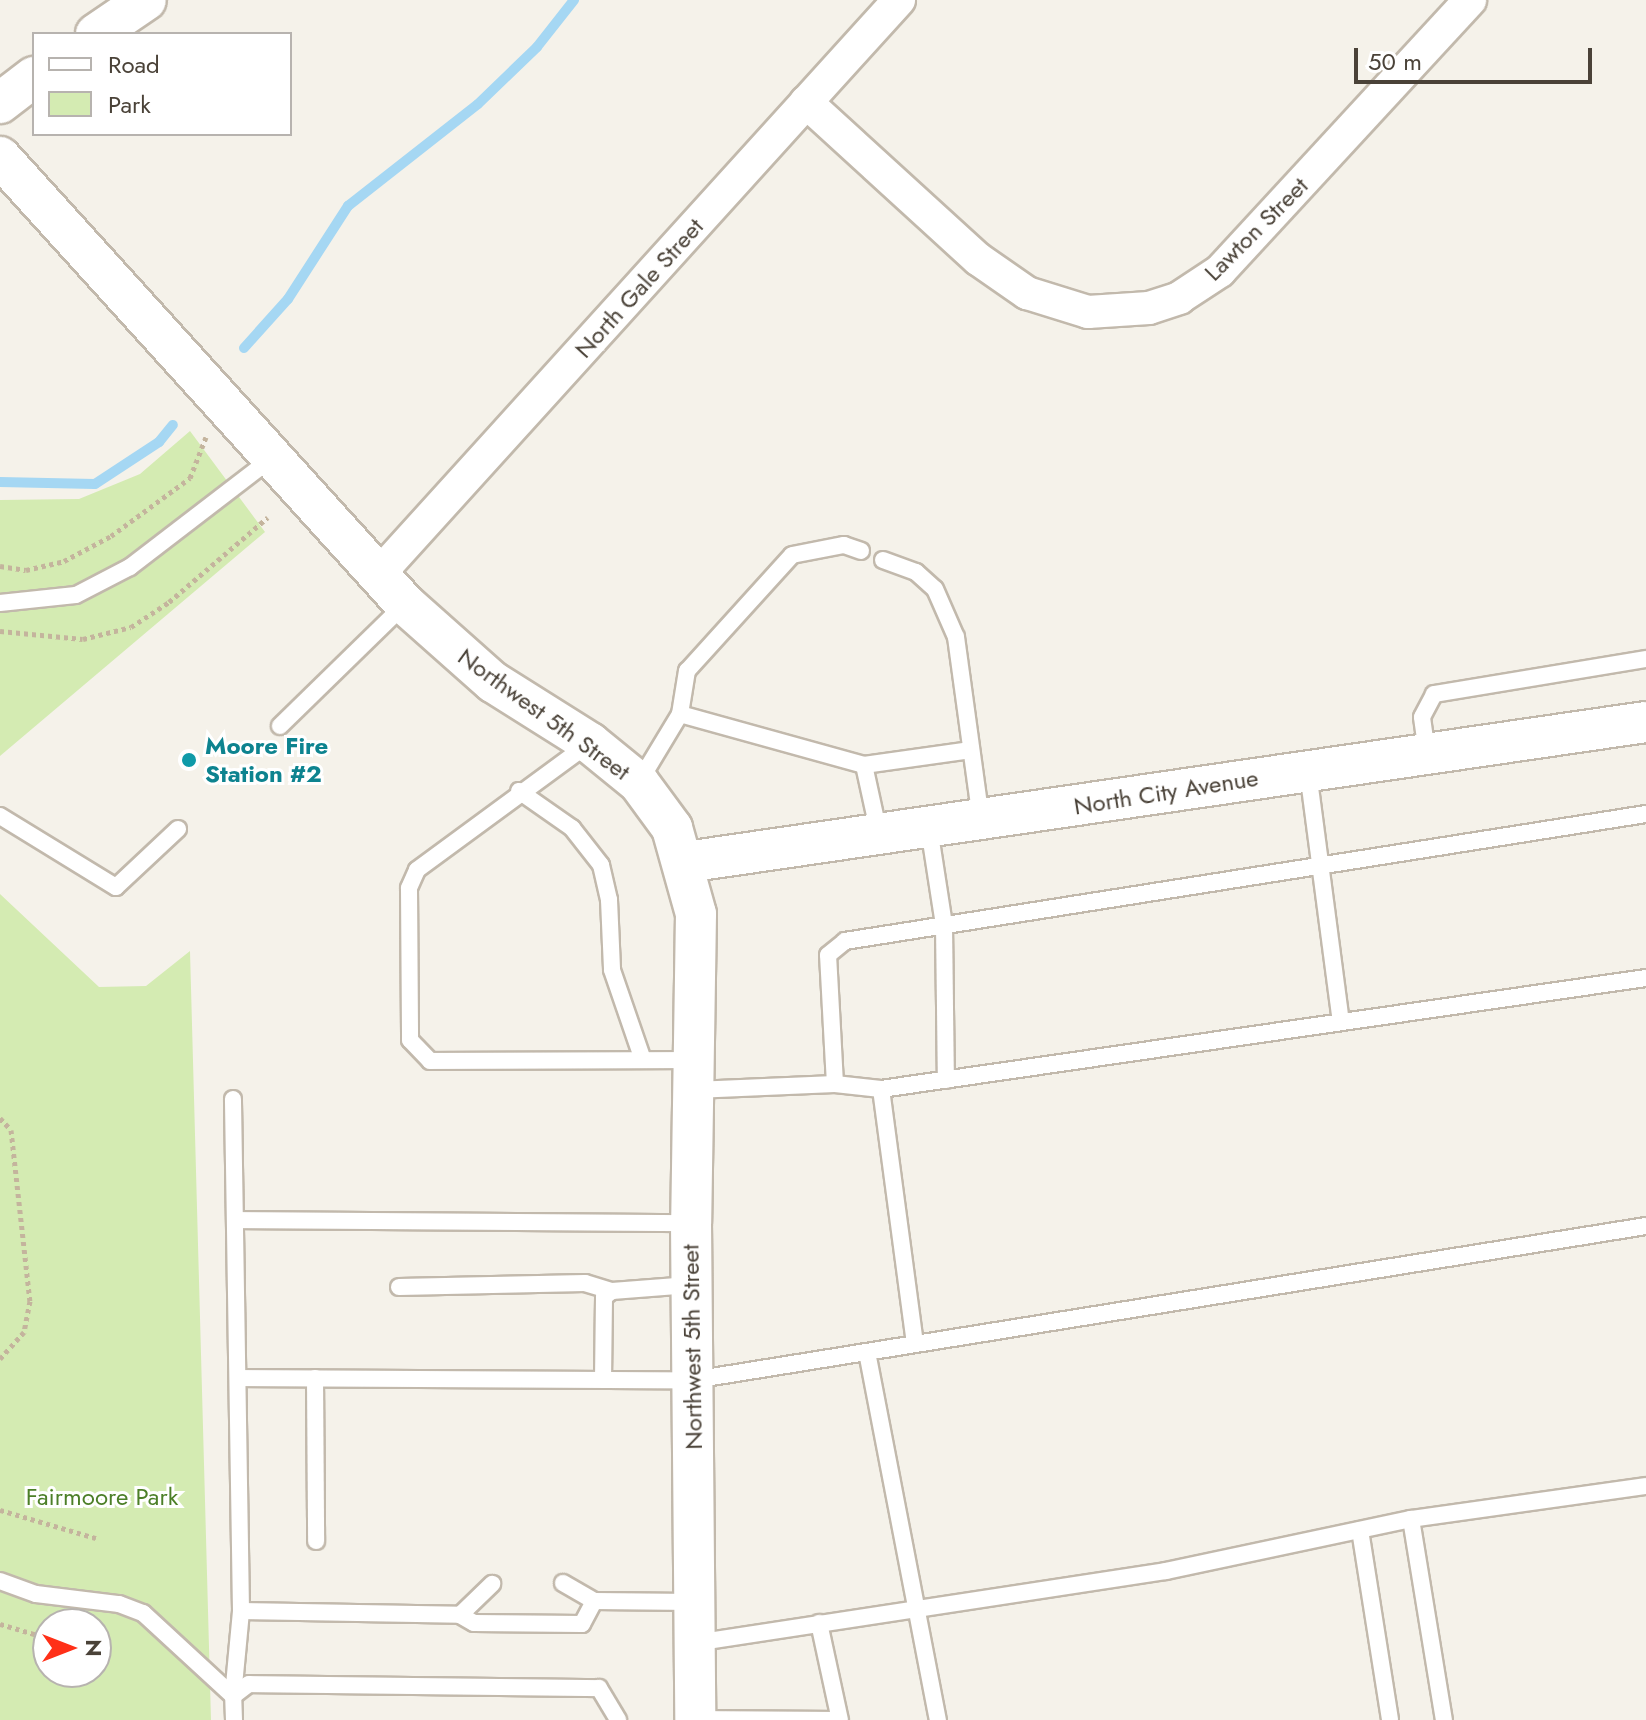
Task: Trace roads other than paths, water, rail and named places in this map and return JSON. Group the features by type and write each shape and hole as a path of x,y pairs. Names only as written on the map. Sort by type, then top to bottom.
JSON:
{"street":[{"path":"99,32 146,0"},
{"name":"North Gale Street","path":"378,575 899,0"},
{"name":"Lawton Street","path":"806,102 986,266 1027,293 1088,312 1149,308 1179,298 1220,271 1470,0"},
{"path":"0,103 32,79"},
{"name":"Northwest 5th Street","path":"0,157 405,604 493,682 590,743 639,783 672,828 686,862 696,914 691,1223 695,1720"},
{"name":"North City Avenue","path":"686,862 1646,722"}],"lane":[{"path":"0,603 76,595 130,567 272,458"},
{"path":"639,783 680,714 687,671 792,555 844,545 861,551"},
{"path":"883,560 916,572 935,589 956,637 981,820"},
{"path":"280,726 405,604"},
{"path":"1427,753 1422,717 1434,694 1646,659"},
{"path":"680,714 864,765 971,750"},
{"path":"590,743 519,791 417,870 409,888 410,1040 430,1061 643,1060 694,1075 881,1089 1646,978"},
{"path":"864,765 879,834"},
{"path":"1308,771 1324,865 1341,1022"},
{"path":"519,791 572,828 601,865 609,900 612,970 643,1060"},
{"path":"835,1084 828,955 845,941 1646,814"},
{"path":"0,816 116,887 178,829"},
{"path":"929,826 944,925 946,1080"},
{"path":"881,1089 915,1344"},
{"path":"233,1099 241,1611 233,1696 234,1720"},
{"path":"235,1220 691,1223"},
{"path":"238,1378 693,1380 1646,1226"},
{"path":"399,1287 585,1283 612,1291 692,1284"},
{"path":"603,1380 604,1297 612,1291"},
{"path":"867,1352 938,1720"},
{"path":"315,1378 316,1541"},
{"path":"695,1643 1166,1571 1411,1519 1646,1486"},
{"path":"1411,1519 1444,1720"},
{"path":"1360,1530 1390,1720"},
{"path":"0,1581 36,1594 119,1604 143,1613 233,1696"},
{"path":"563,1583 594,1601 694,1602"},
{"path":"460,1615 492,1584"},
{"path":"241,1611 460,1615 474,1623 582,1624 594,1601"},
{"path":"819,1623 840,1720"},
{"path":"233,1696 249,1684 599,1688 618,1720"},
{"path":"695,1720 833,1720"}],"waterway":[{"path":"244,348 288,299 348,206 478,104 537,47 574,0"},
{"path":"0,482 95,484 159,442 173,425"}],"place":[{"name":"Moore Fire Station #2","path":"189,760"}],"park label":[{"name":"Fairmoore Park","path":"102,1497"}]}
